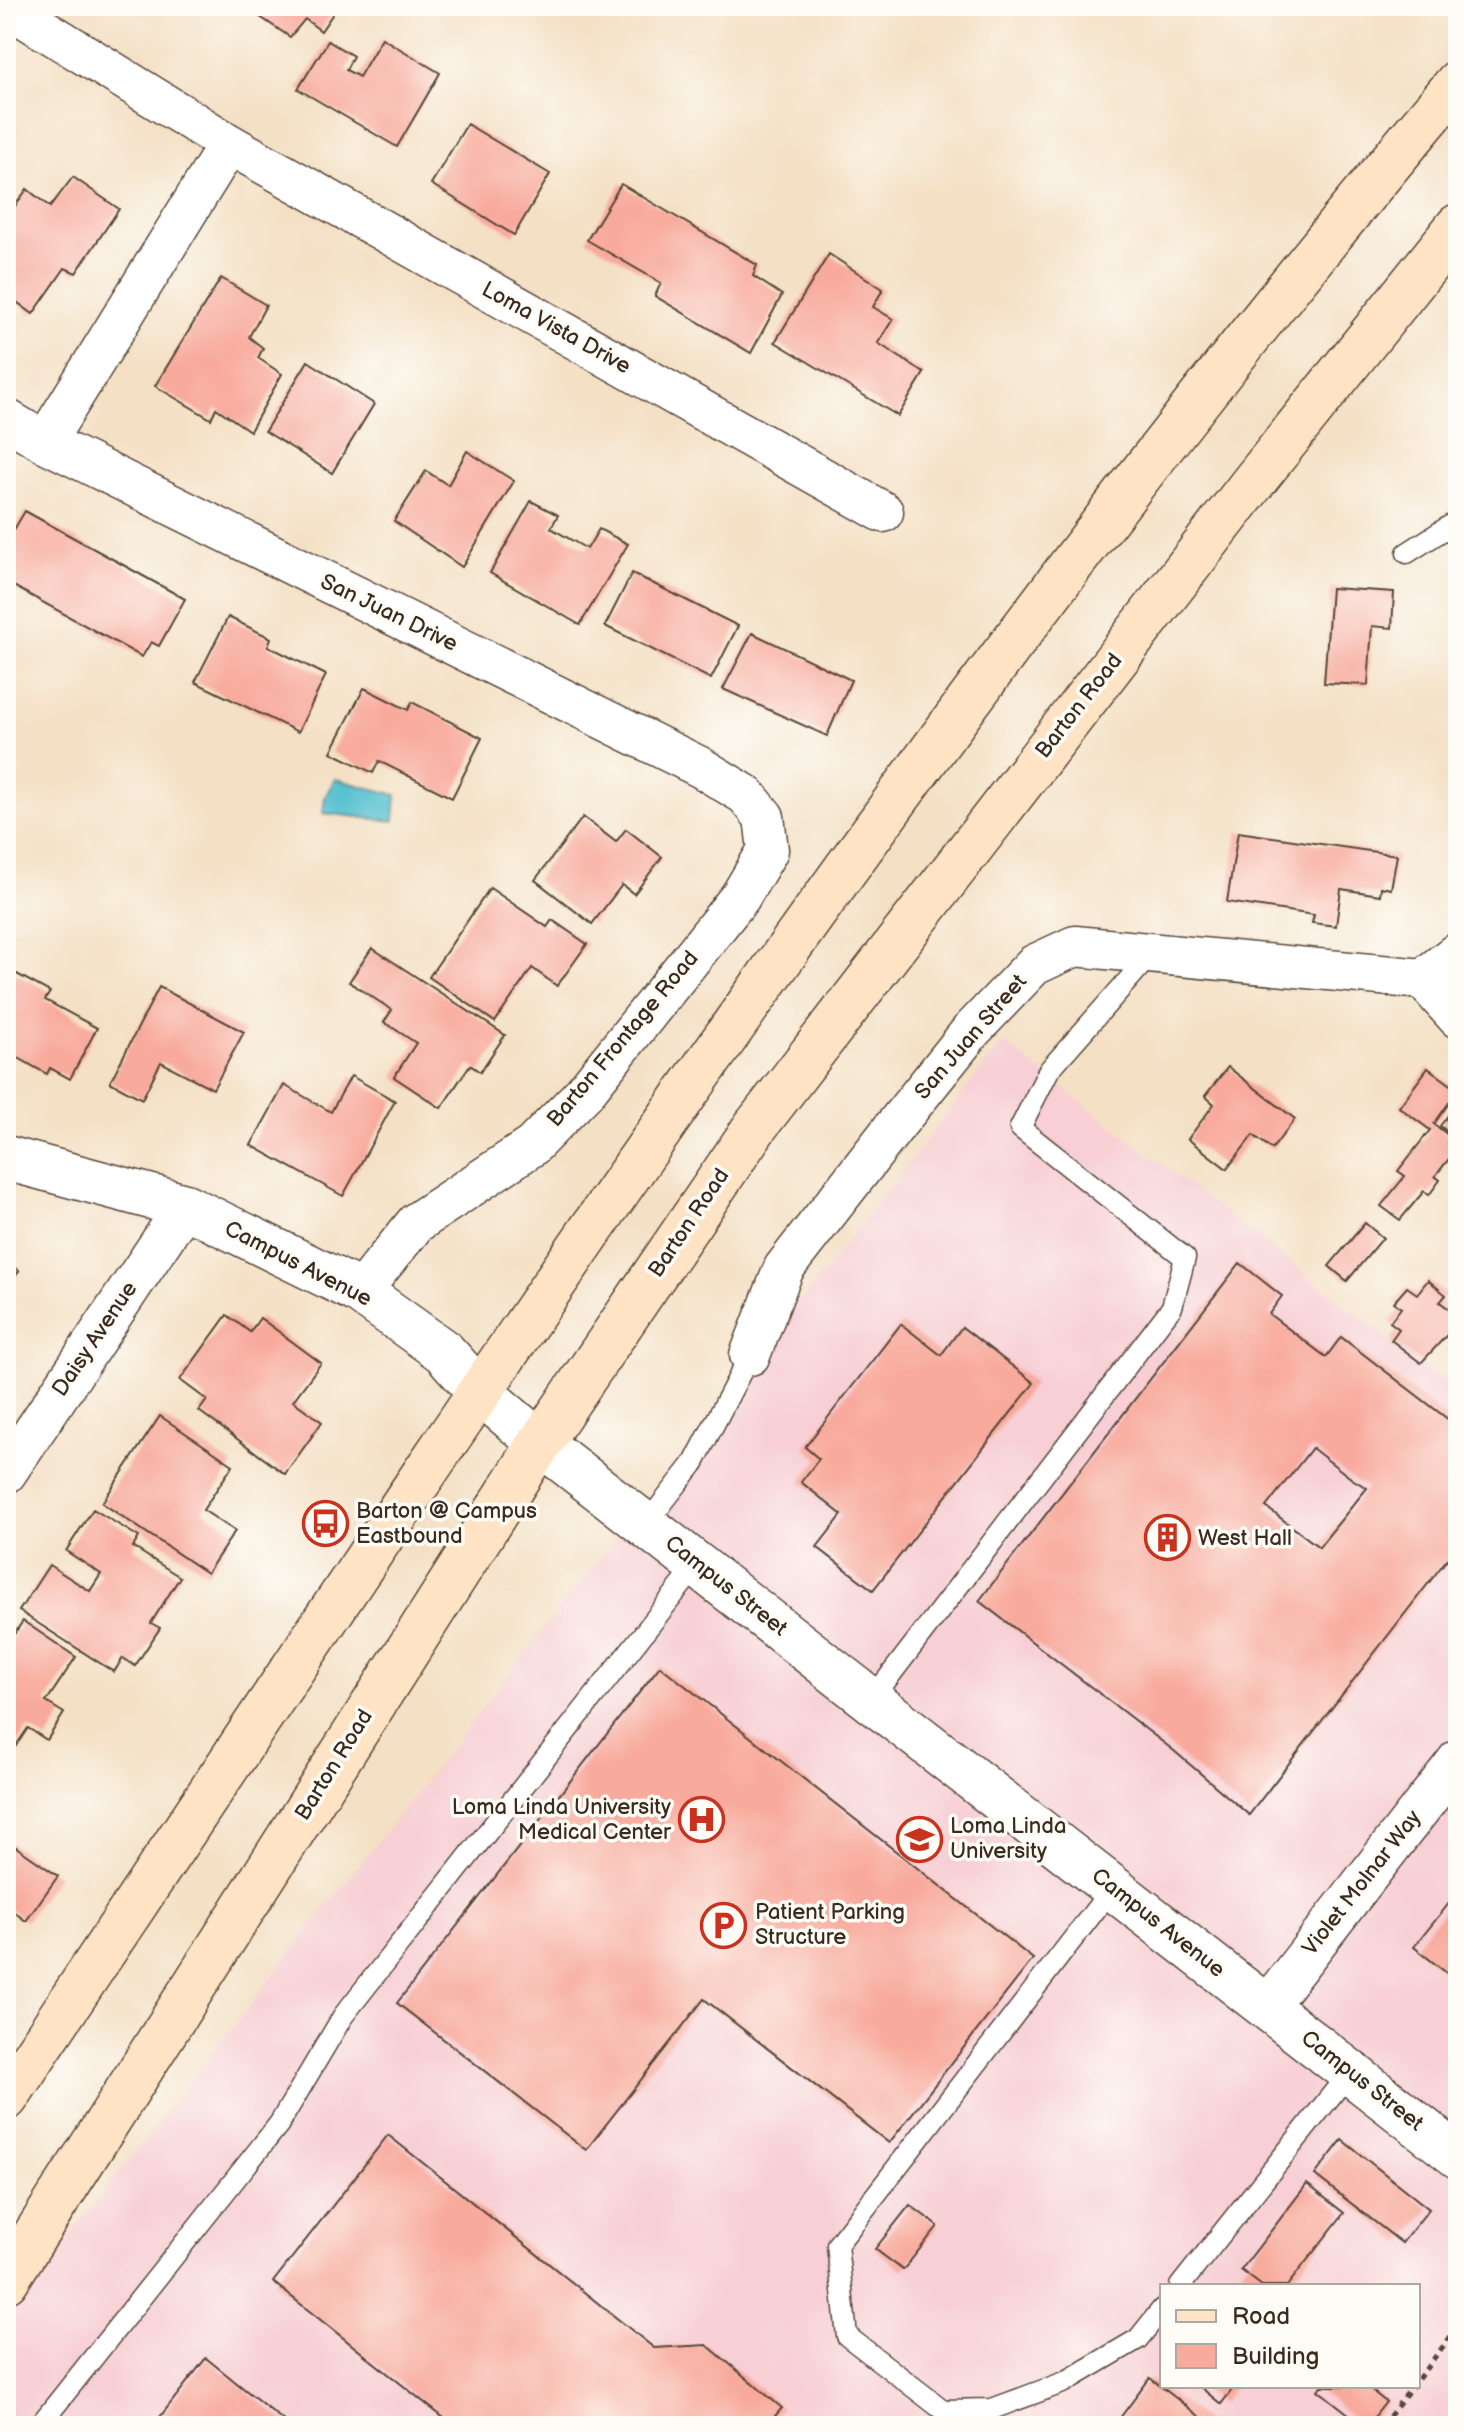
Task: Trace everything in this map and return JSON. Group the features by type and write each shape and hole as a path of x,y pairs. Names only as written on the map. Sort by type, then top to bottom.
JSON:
{"main road":[{"path":"6,2098 479,1391 892,801 1108,515 1363,194 1458,82"},
{"name":"Barton Road","path":"6,2281 540,1443 755,1127 1251,485 1458,226"}],"street":[{"name":"Loma Vista Drive","path":"6,6 229,144 883,512"},
{"path":"45,442 229,144"},
{"name":"San Juan Drive","path":"6,419 45,442 700,767 746,795 764,817"},
{"name":"Barton Frontage Road","path":"360,1292 416,1223 532,1146 584,1093 740,897 768,850 764,817"},
{"name":"San Juan Street","path":"750,1355 784,1268 971,1031 1034,965 1075,946 1423,979"},
{"path":"1458,952 1423,979 1458,1018"},
{"path":"6,1158 185,1206"},
{"name":"Campus Avenue","path":"185,1206 360,1292 444,1352 479,1391"},
{"name":"Daisy Avenue","path":"6,1473 185,1206"},
{"name":"Campus Street","path":"479,1391 540,1443 976,1779"},
{"name":"Violet Molnar Way","path":"1266,2007 1458,1760"},
{"name":"Campus Avenue","path":"976,1779 1266,2007"},
{"name":"Campus Street","path":"1266,2007 1458,2156"}],"lane":[{"path":"1407,553 1451,525 1458,525"},
{"path":"872,1699 1172,1307 1185,1258 1020,1128 1049,1070 1152,953"},
{"path":"646,1524 694,1463 750,1355"},
{"path":"39,2426 279,2124 343,2016 698,1564"},
{"path":"1113,1887 837,2245 847,2336 943,2410 992,2409 1065,2382 1090,2368 1138,2339 1160,2312"},
{"path":"1182,2284 1350,2072"}],"path":[{"path":"1420,2376 1458,2327"},
{"path":"1382,2426 1411,2388"}],"shaded area":[{"name":"Loma Linda University","path":"1003,1042 1458,1392 1458,2426 6,2426 6,2317"}],"water":[{"path":"335,779 396,795 394,821 323,813 325,797"}],"building":[{"path":"244,6 338,6 321,31 305,19 290,37"},
{"path":"382,38 440,73 397,147 298,89 328,41 353,56 346,70 359,77"},
{"path":"467,124 550,174 514,235 431,184"},
{"path":"73,177 119,209 76,273 65,268 33,314 6,294 6,219 27,189 50,207"},
{"path":"621,184 757,265 753,276 782,295 751,353 655,296 661,283 587,240"},
{"path":"829,254 883,289 873,307 893,319 878,343 924,373 898,416 775,342"},
{"path":"221,278 266,305 249,337 263,348 258,358 282,374 250,431 216,408 211,419 155,386"},
{"path":"308,361 374,404 332,473 265,431"},
{"path":"467,451 514,481 462,567 394,521 426,471 448,485"},
{"path":"531,501 558,515 551,528 587,549 599,529 628,544 580,625 490,573"},
{"path":"25,511 185,599 159,646 151,642 142,657 6,582 6,536 9,538"},
{"path":"632,573 738,626 711,679 605,626"},
{"path":"1331,588 1394,592 1392,628 1372,626 1368,685 1324,683"},
{"path":"228,617 271,638 268,646 326,675 298,732 195,682"},
{"path":"752,633 851,680 827,736 723,689"},
{"path":"364,688 408,710 412,702 482,738 452,798 379,761 373,773 331,752"},
{"path":"583,817 616,842 626,829 662,857 634,894 622,885 592,924 535,880"},
{"path":"1238,832 1397,855 1391,889 1381,887 1380,895 1341,889 1336,926 1312,923 1314,915 1227,902"},
{"path":"490,888 547,927 552,920 587,944 557,986 532,968 495,1022 429,977"},
{"path":"372,948 505,1035 480,1072 470,1065 441,1108 394,1077 416,1043 384,1022 392,1010 349,982"},
{"path":"15,973 50,992 45,1000 97,1028 70,1079 50,1068 47,1074 6,1051 6,983"},
{"path":"159,987 244,1032 213,1089 161,1062 142,1099 110,1082"},
{"path":"1228,1067 1295,1119 1272,1149 1253,1135 1227,1169 1188,1139 1214,1104 1205,1096"},
{"path":"1428,1068 1458,1090 1434,1124 1458,1143 1458,1148 1435,1176 1440,1180 1429,1195 1424,1191 1400,1220 1381,1206 1405,1176 1398,1171 1430,1130 1399,1107"},
{"path":"351,1076 395,1101 343,1196 251,1145 284,1085 331,1112"},
{"path":"1458,1102 1458,1140 1440,1126"},
{"path":"1365,1223 1383,1238 1347,1281 1329,1266"},
{"path":"6,1262 19,1271 6,1290"},
{"name":"West Hall","path":"1240,1263 1282,1296 1269,1314 1326,1357 1341,1337 1458,1427 1458,1545 1249,1815 1173,1750 979,1601","holes":["1312,1448 1367,1488 1319,1547 1266,1507"]},
{"path":"1428,1280 1446,1295 1440,1302 1458,1316 1458,1323 1421,1363 1391,1340 1399,1329 1390,1322 1401,1308 1394,1302 1407,1287 1417,1294"},
{"path":"227,1315 250,1332 260,1318 321,1363 293,1401 322,1422 285,1474 199,1411 207,1400 180,1380"},
{"path":"901,1324 941,1355 962,1327 1034,1383 873,1590 817,1547 842,1515 801,1482 819,1459 805,1447"},
{"path":"160,1416 233,1465 203,1510 235,1531 207,1573 102,1503"},
{"path":"93,1509 139,1537 133,1547 180,1577 151,1623 160,1628 135,1666 123,1658 114,1672 19,1611 49,1565 90,1591 101,1574 66,1551"},
{"path":"23,1621 76,1657 46,1702 64,1713 47,1740 28,1728 15,1747 6,1741 6,1646"},
{"name":"Patient Parking Structure","path":"660,1666 1033,1959 889,2143 704,1999 586,2150 397,2003"},
{"path":"6,1840 58,1876 26,1921 6,1906"},
{"path":"1458,1892 1458,1982 1414,1947"},
{"path":"388,2135 654,2348 707,2345 782,2408 775,2416 788,2426 448,2426 450,2423 273,2282"},
{"path":"1342,2140 1429,2209 1402,2243 1315,2175"},
{"path":"1307,2184 1344,2213 1289,2284 1259,2284 1241,2270"},
{"path":"910,2205 938,2226 903,2270 875,2249"},
{"path":"206,2358 290,2426 153,2426"},
{"path":"1150,2378 1212,2426 1114,2426"},
{"path":"1201,2388 1233,2388 1221,2404"},
{"path":"1368,2388 1386,2402 1364,2426 1318,2390"}],"place":[{"name":"Barton @ Campus Eastbound","path":"325,1524"},
{"name":"West Hall","path":"1167,1538"},
{"name":"Loma Linda University Medical Center","path":"702,1820"},
{"name":"Loma Linda University","path":"919,1839"},
{"name":"Patient Parking Structure","path":"724,1925"}]}
